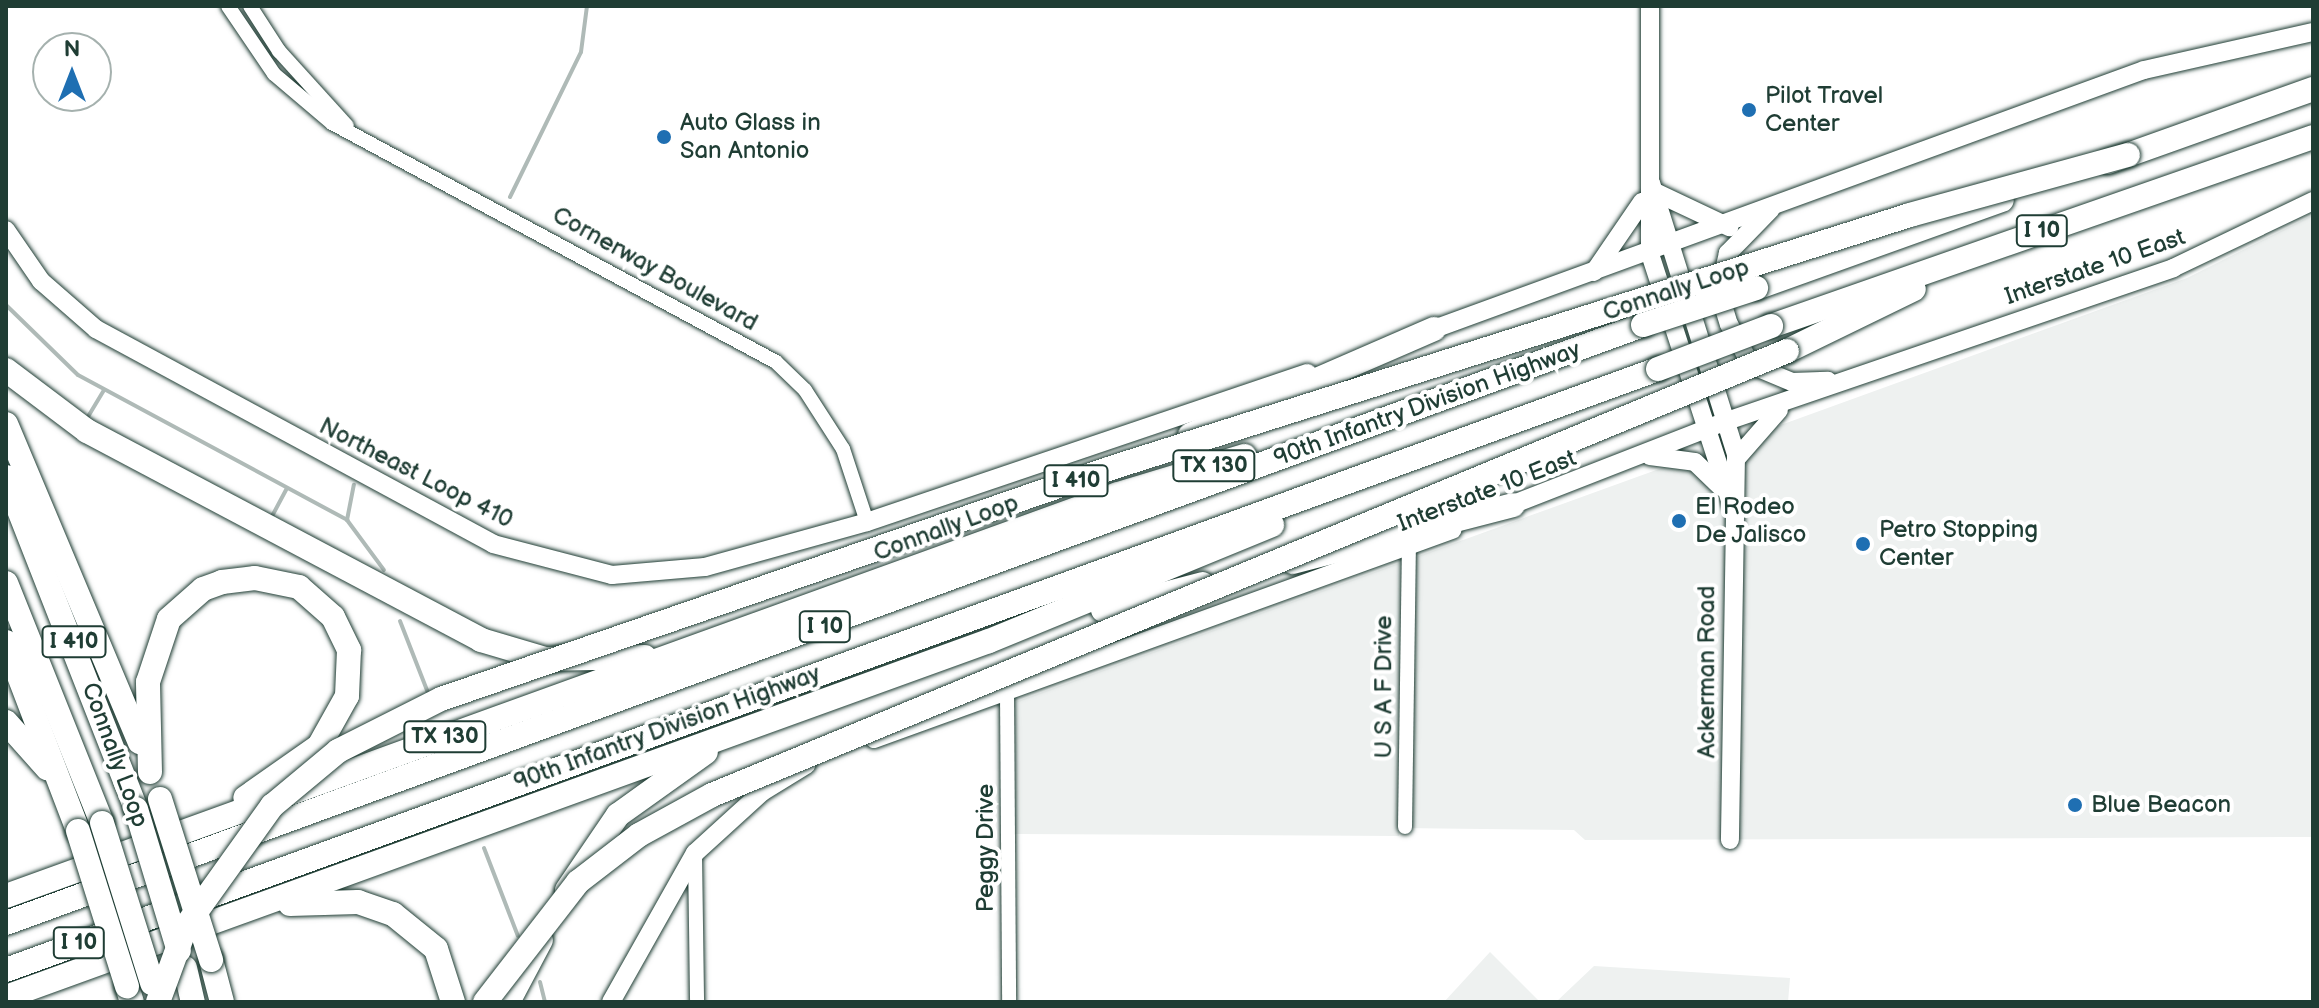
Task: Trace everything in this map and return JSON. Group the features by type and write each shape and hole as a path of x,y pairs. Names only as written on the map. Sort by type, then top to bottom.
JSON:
{"highway":[{"name":"90th Infantry Division Highway","path":"6,923 1643,325 1756,288 2313,88"},
{"name":"90th Infantry Division Highway","path":"6,970 1771,326 2313,137"},
{"name":"Connally Loop","path":"142,996 186,926 272,806 338,751 441,699 1111,468 1910,215 2128,155"},
{"path":"485,1002 578,882 639,835 712,795 1787,351 1974,255"},
{"path":"921,564 1217,422 1434,329"},
{"path":"6,370 87,431 481,640 545,659 686,649"},
{"name":"TX 130","path":"6,888 62,875 1118,494 1510,374"},
{"path":"6,424 113,666 160,799 222,999"},
{"path":"6,997 989,641 1506,425"},
{"name":"Connally Loop","path":"6,477 136,809 193,1002"},
{"path":"989,641 1513,505"},
{"path":"150,772 148,682 155,647 178,610 203,589 255,578 299,587 316,599 349,650 338,720 280,777 204,824"},
{"name":"Connally Loop","path":"6,583 102,823 142,996"},
{"path":"6,642 142,996"},
{"path":"508,1002 576,873 618,815 683,763 819,701"},
{"path":"6,722 69,803"},
{"path":"6,896 62,875"},
{"path":"221,919 306,900 378,908 436,949 453,1002"}],"main road":[{"name":"Ackerman Road","path":"1650,6 1650,254 1708,428 1727,497"},
{"path":"867,522 1729,227 1782,199 2144,70 2313,32"},
{"name":"Ackerman Road","path":"1651,191 1727,421 1736,459 1727,497 1730,840"},
{"path":"1592,275 1628,230 1651,191 1729,227"},
{"path":"1782,199 1728,253 1719,292 1729,324 1751,365 1792,382 1847,381"},
{"name":"Interstate 10 East","path":"695,853 762,792 813,761 1409,548 1727,421 2173,268 2313,201"},
{"name":"Northeast Loop 410","path":"6,230 41,281 96,329 493,544 612,575 662,574 867,522"},
{"path":"1736,459 1755,429 1799,397"},
{"path":"1643,455 1695,462 1727,497"},
{"path":"611,1002 695,853"}],"street":[{"name":"Cornerway Boulevard","path":"228,6 274,74 332,123 347,126 776,362 805,390 843,449 867,522"},
{"name":"Cornerway Boulevard","path":"250,6 279,51 347,126"},
{"name":"U S A F Drive","path":"1405,827 1409,548"},
{"name":"Peggy Drive","path":"1007,694 1009,1002"},
{"path":"695,853 697,1002"}],"shaded area":[{"path":"2313,215 2313,837 1585,840 1574,830 1400,828 1399,836 1015,834 1015,702 2187,278"},
{"path":"1490,952 1540,1002 1444,1002"},
{"path":"1594,966 1790,978 1788,1002 1556,1002"}],"waterway":[{"path":"510,197 581,52 587,6"},
{"path":"6,305 78,375 347,520 384,570"},
{"path":"86,420 104,390"},
{"path":"347,520 354,485"},
{"path":"270,520 287,488"},
{"path":"400,621 430,698"},
{"path":"484,848 518,936"},
{"path":"540,982 545,1002"}],"place":[{"name":"Pilot Travel Center","path":"1749,110"},
{"name":"Auto Glass in San Antonio","path":"664,137"},
{"name":"El Rodeo De Jalisco","path":"1679,521"},
{"name":"Petro Stopping Center","path":"1863,544"},
{"name":"Blue Beacon","path":"2075,805"}]}
